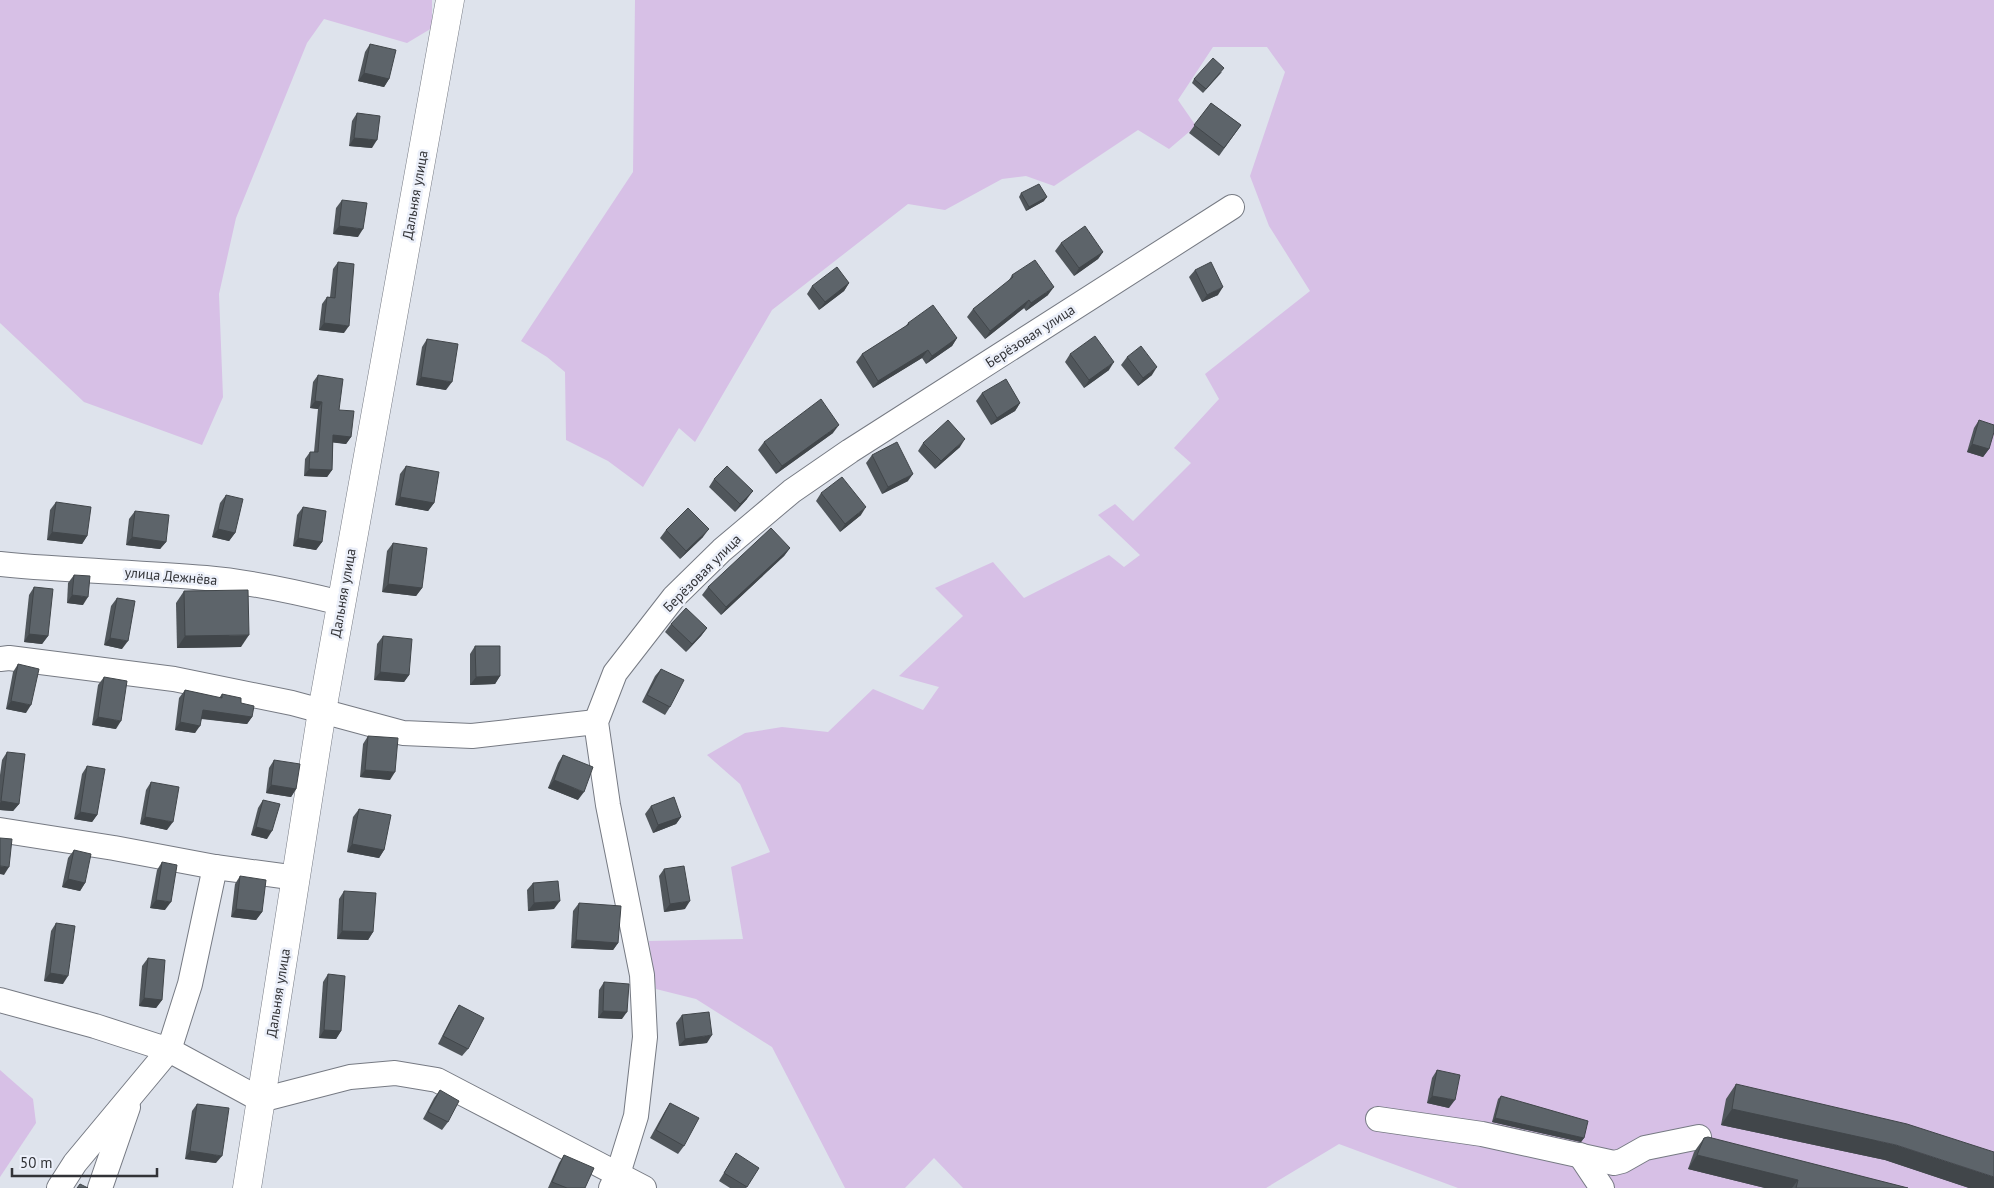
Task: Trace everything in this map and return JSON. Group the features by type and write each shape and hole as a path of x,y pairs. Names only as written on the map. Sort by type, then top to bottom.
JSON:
{"main road":[{"name":"Дальняя улица","path":"247,1188 322,710 450,0"}],"street":[{"name":"Берёзовая улица","path":"615,1181 636,1116 645,1037 643,984 608,805 596,722 615,673 674,597 722,550 792,491 850,451 1232,206"},
{"name":"улица Дежнёва","path":"0,564 62,570 208,578 313,596 341,603"},
{"path":"0,659 9,658 174,679 322,710 402,733 472,736 596,722"},
{"path":"0,830 114,848 215,867 297,878"},
{"path":"59,1188 75,1163 168,1050 190,984 215,867"},
{"path":"0,1000 95,1026 168,1050 261,1100 350,1077 394,1074 437,1080 615,1181 644,1188"},
{"path":"100,1188 133,1091"},
{"path":"1378,1119 1482,1134 1614,1163 1622,1161 1645,1148 1699,1137"},
{"path":"1580,1155 1602,1188"},
{"path":"1613,1188 1622,1161"}],"shaded area":[{"path":"0,0 432,0 432,28 407,43 324,19 307,43 236,218 219,294 223,397 202,445 84,402 0,323"},
{"path":"635,0 1994,0 1994,1188 1458,1188 1339,1144 1266,1188 963,1188 934,1158 905,1188 845,1188 772,1047 696,999 656,989 649,941 743,939 731,867 770,852 740,784 707,755 745,733 782,727 828,732 873,689 923,710 939,687 899,676 963,616 935,588 993,562 1024,598 1109,555 1124,567 1140,555 1098,515 1115,504 1133,521 1191,463 1174,448 1219,399 1205,374 1310,291 1269,226 1250,176 1285,72 1267,47 1213,47 1178,100 1196,126 1169,149 1138,130 1054,186 1026,176 1002,179 945,210 908,204 772,310 695,442 679,428 643,487 608,461 566,440 565,372 547,357 521,341 633,172"},
{"path":"0,1070 33,1099 36,1123 0,1177"}],"building":[{"path":"370,44 396,50 389,79 364,73"},
{"path":"1213,58 1224,68 1206,89 1194,79"},
{"path":"1211,103 1241,125 1224,148 1194,125"},
{"path":"357,113 380,116 377,140 354,138"},
{"path":"1039,184 1047,197 1029,207 1021,193"},
{"path":"342,200 367,203 363,229 339,226"},
{"path":"1085,226 1103,252 1079,268 1061,243"},
{"path":"1035,260 1054,287 1031,303 1029,300 990,331 973,309 1013,277 1012,275"},
{"path":"338,262 354,264 349,326 324,323 327,297 335,298"},
{"path":"1211,262 1223,287 1207,295 1195,270"},
{"path":"837,267 849,283 825,302 812,286"},
{"path":"933,305 957,338 932,356 928,350 878,381 862,354 909,324"},
{"path":"1095,336 1114,362 1089,380 1070,354"},
{"path":"427,339 458,344 452,382 421,377"},
{"path":"1141,346 1157,367 1143,378 1127,357"},
{"path":"318,375 343,379 339,410 354,411 351,437 333,435 332,470 309,469 310,452 318,452 322,402 315,401"},
{"path":"1006,379 1020,403 997,418 982,393"},
{"path":"821,399 839,425 782,466 764,442"},
{"path":"948,420 965,439 941,461 923,443"},
{"path":"1979,420 1994,425 1989,449 1972,444"},
{"path":"897,442 913,474 888,487 872,455"},
{"path":"406,466 439,472 434,503 400,497"},
{"path":"727,466 753,491 740,504 714,479"},
{"path":"842,477 866,507 845,524 821,493"},
{"path":"226,495 243,499 235,533 218,529"},
{"path":"56,502 91,507 87,536 52,532"},
{"path":"303,507 326,511 322,542 298,538"},
{"path":"688,508 709,529 686,551 666,530"},
{"path":"135,511 169,515 166,542 132,537"},
{"path":"771,528 790,548 726,607 708,587"},
{"path":"393,543 427,548 422,588 388,584"},
{"path":"74,575 90,576 88,597 72,595"},
{"path":"34,587 53,589 48,636 29,634"},
{"path":"248,590 249,635 185,636 184,591"},
{"path":"117,598 135,601 128,641 110,638"},
{"path":"686,608 707,628 692,644 671,624"},
{"path":"383,636 412,639 409,675 380,672"},
{"path":"475,646 500,646 500,676 476,677"},
{"path":"18,664 39,669 31,705 11,701"},
{"path":"661,669 684,680 670,707 647,695"},
{"path":"104,677 127,681 121,721 98,717"},
{"path":"185,690 222,698 222,694 241,698 241,703 254,706 252,717 203,710 200,726 180,722"},
{"path":"368,736 398,738 395,772 365,770"},
{"path":"7,752 25,754 19,804 1,801"},
{"path":"563,755 593,767 584,792 554,780"},
{"path":"274,760 300,764 296,789 271,785"},
{"path":"87,766 105,769 97,815 80,812"},
{"path":"151,782 179,787 173,822 145,817"},
{"path":"674,797 681,817 658,825 651,806"},
{"path":"263,800 280,804 272,831 256,827"},
{"path":"359,809 391,815 384,850 352,844"},
{"path":"0,838 12,839 9,867 0,866"},
{"path":"74,850 91,854 85,883 68,879"},
{"path":"162,862 177,865 171,902 156,900"},
{"path":"684,866 690,901 670,904 664,869"},
{"path":"240,876 266,880 262,912 236,909"},
{"path":"558,881 560,901 534,903 533,883"},
{"path":"344,891 376,893 373,932 342,931"},
{"path":"579,903 621,906 618,943 576,940"},
{"path":"56,923 75,926 68,976 50,973"},
{"path":"148,958 165,960 162,1000 144,998"},
{"path":"328,974 345,976 341,1031 324,1030"},
{"path":"604,982 629,984 627,1012 603,1011"},
{"path":"459,1005 484,1018 468,1049 443,1036"},
{"path":"709,1012 712,1035 685,1039 682,1015"},
{"path":"1437,1070 1460,1075 1455,1100 1432,1096"},
{"path":"1736,1084 1907,1124 1994,1152 1994,1177 1896,1145 1732,1109"},
{"path":"440,1090 459,1101 448,1122 428,1112"},
{"path":"1501,1096 1588,1121 1584,1138 1495,1118"},
{"path":"670,1103 699,1118 684,1146 656,1130"},
{"path":"197,1104 229,1108 222,1156 190,1151"},
{"path":"1708,1137 1908,1188 1796,1188 1798,1180 1697,1155 1704,1138"},
{"path":"736,1153 759,1168 747,1187 724,1173"},
{"path":"564,1155 594,1168 585,1188 567,1188 552,1182"},
{"path":"80,1184 88,1188 77,1188"}]}
